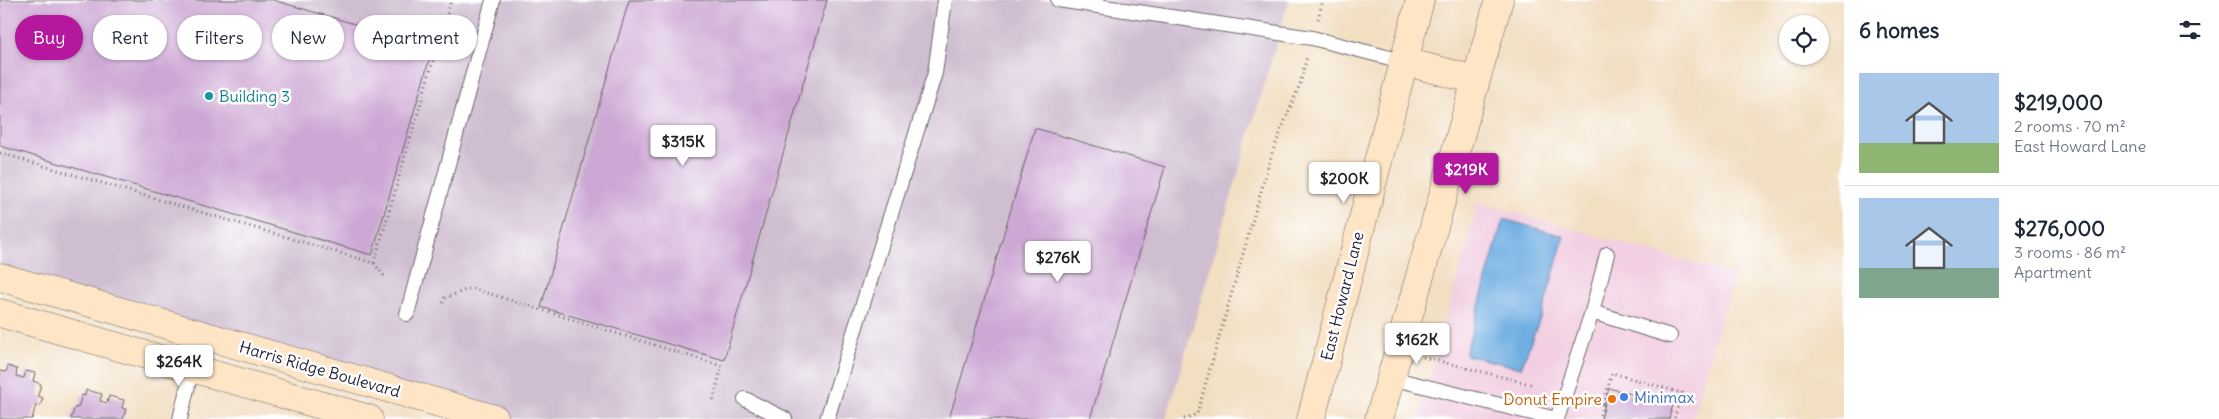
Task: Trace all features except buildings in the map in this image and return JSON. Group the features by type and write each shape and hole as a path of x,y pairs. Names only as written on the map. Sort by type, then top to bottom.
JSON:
{"main road":[{"name":"East Howard Lane","path":"1311,419 1402,62 1420,0"},
{"path":"1379,419 1499,0"},
{"path":"1402,62 1476,80"},
{"name":"Harris Ridge Boulevard","path":"0,277 495,419"},
{"path":"0,313 369,419"},
{"path":"192,368 202,335"}],"lane":[{"path":"407,314 493,0"},
{"path":"826,419 935,73 945,0"},
{"path":"1058,0 1312,38 1402,62"},
{"path":"1391,378 1556,419 1592,312 1607,254"},
{"path":"1592,312 1670,336"},
{"path":"180,419 192,368"},
{"path":"745,399 785,419"}],"path":[{"path":"374,262 450,0"},
{"path":"1184,419 1197,414 1272,153 1300,84 1323,0"},
{"path":"0,153 374,262 385,277"},
{"path":"443,303 445,298 471,288 722,366 712,401"},
{"path":"1423,357 1534,385"},
{"path":"1599,419 1612,373 1682,393 1674,419"},
{"path":"1583,399 1603,404"}],"shaded area":[{"path":"0,0 1289,0 1166,419 509,419 0,268"},
{"path":"1478,202 1734,275 1692,419 1418,419"}],"water":[{"path":"1503,219 1564,236 1544,308 1521,368 1465,355"}],"place":[{"name":"Building 3","path":"209,96"},
{"name":"Minimax","path":"1624,397"},
{"name":"Donut Empire","path":"1612,399"}]}
